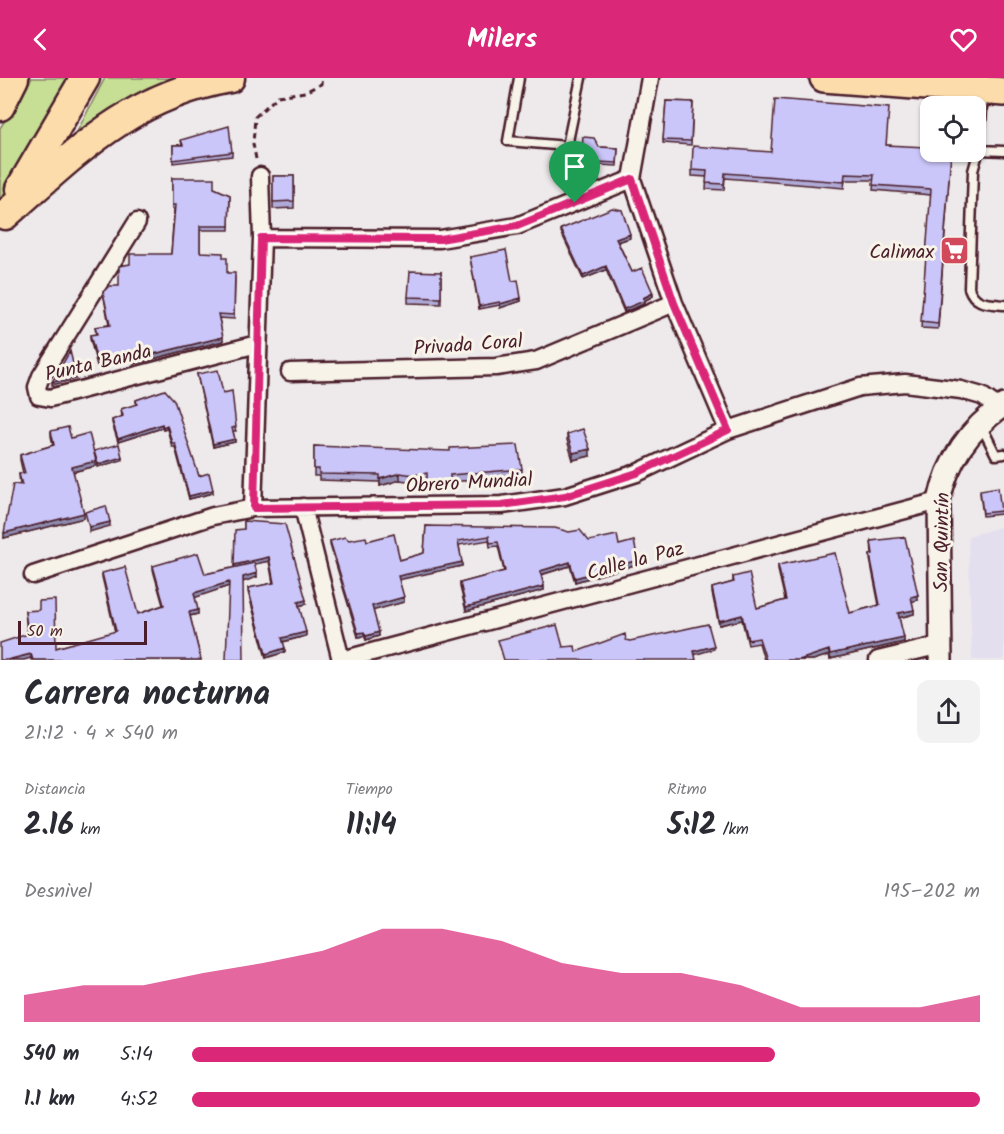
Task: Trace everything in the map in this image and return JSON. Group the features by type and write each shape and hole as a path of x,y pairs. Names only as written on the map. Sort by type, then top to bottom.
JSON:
{"highway":[{"path":"0,106 14,78"},
{"path":"2,218 85,78"},
{"path":"2,218 109,126 140,108 167,97 230,78"}],"main road":[{"path":"824,78 994,92"}],"street":[{"path":"650,78 632,179 674,303 728,430"},
{"path":"254,508 261,238 260,176"},
{"path":"261,238 440,239 517,226 632,179"},
{"name":"Punta Banda","path":"137,222 41,376 37,387 39,396 50,398 257,344"},
{"name":"Privada Coral","path":"290,372 473,368 536,361 674,303"},
{"name":"Obrero Mundial","path":"33,575 213,516 254,508 502,505 565,496 637,473 728,430 860,387 905,383 961,390 982,396 1002,407"},
{"name":"San Quintín","path":"941,653 939,501 943,482 952,461 980,424 1002,407"},
{"name":"Calle la Paz","path":"342,660 939,501"},
{"path":"303,507 342,660"},
{"path":"878,660 941,653"}],"lane":[{"path":"519,78 508,141 567,146 581,78"},
{"path":"986,123 994,92"},
{"path":"986,150 1004,151"},
{"path":"976,162 973,171 969,288 972,297 978,303 1004,304"},
{"path":"980,424 992,450 996,454 1004,454"}],"path":[{"path":"260,176 253,144 255,117 278,96 305,92 321,84 322,78"}],"shaded area":[{"path":"1004,526 1004,660 972,660 968,536"}],"green space":[{"path":"32,78 72,78 57,113 0,202 0,128"},
{"path":"105,78 182,78 68,149"}],"building":[{"path":"775,99 889,108 886,145 920,147 920,162 950,162 938,324 921,322 931,189 873,185 874,175 845,174 844,182 725,173 724,184 706,183 707,171 692,170 693,146 771,152"},
{"path":"666,101 693,102 691,141 663,140"},
{"path":"229,126 232,152 173,160 173,145 183,145 181,140"},
{"path":"583,137 594,138 599,147 618,148 617,163 581,161"},
{"path":"273,176 294,176 294,201 273,202"},
{"path":"172,178 214,178 214,188 230,195 229,226 200,226 200,252 223,253 223,258 227,258 227,273 235,273 234,315 218,314 223,337 133,359 132,356 97,361 90,335 97,334 95,327 110,325 103,292 109,286 119,286 119,266 130,264 130,254 171,254 175,205 172,205"},
{"path":"612,208 622,210 630,234 616,239 632,272 642,268 653,293 643,298 644,301 624,309 606,266 583,276 561,229"},
{"path":"506,250 512,281 518,280 521,298 500,304 500,302 479,306 470,257"},
{"path":"410,271 441,272 441,298 408,297"},
{"path":"70,351 76,376 52,382"},
{"path":"218,370 223,393 232,391 236,427 232,428 235,439 213,444 197,374"},
{"path":"165,390 174,400 199,476 209,473 213,490 189,496 175,443 172,443 167,425 163,427 162,424 118,439 112,420 123,416 121,409 137,404 136,400"},
{"path":"68,427 71,438 89,433 96,461 72,467 84,513 4,533 13,484 22,485 19,474 25,473 20,455 54,445 51,431"},
{"path":"583,429 590,449 573,453 567,434"},
{"path":"119,444 122,457 98,464 94,451"},
{"path":"518,445 522,469 450,475 450,481 443,482 427,482 427,473 414,475 400,473 380,479 380,475 319,474 319,469 314,469 314,446 450,451 450,448"},
{"path":"998,487 1001,511 983,513 980,490"},
{"path":"106,506 110,522 89,527 85,512"},
{"path":"244,521 285,524 306,600 298,602 306,632 282,638 285,648 266,654 248,588 274,583 269,557 234,565 235,530 244,529"},
{"path":"426,526 555,528 569,532 580,530 589,541 617,535 619,545 634,541 638,560 575,578 570,562 540,571 544,586 466,607 460,583 505,571 498,542 490,543 489,536 458,541 462,562 398,576 404,597 372,606 379,632 366,636 364,632 358,633 330,541 345,537 349,540 366,537 367,541 394,534 400,560 424,553"},
{"path":"905,537 918,595 911,597 914,610 898,613 904,638 830,654 829,650 799,660 766,660 759,638 748,640 742,615 719,621 712,588 734,582 733,577 749,573 757,608 786,600 778,565 835,553 850,613 880,605 870,555 873,554 871,541"},
{"path":"198,553 205,574 254,563 257,573 243,577 244,660 226,660 229,582 194,593 198,610 189,612 201,660 33,660 31,654 0,660 0,643 28,634 25,611 39,610 39,601 55,600 56,648 116,631 102,573 125,567 138,614 164,605 153,566"},
{"path":"708,624 714,646 694,651 696,660 504,660 498,640 557,625 563,647 575,646 576,652 625,634 626,640 630,641"}],"place":[{"name":"Calimax","path":"955,251"}],"route":[{"path":"632,179 640,209 674,303 728,430 637,473 565,496 502,505 254,508 261,238 440,239 517,226 575,203 632,179"}]}
